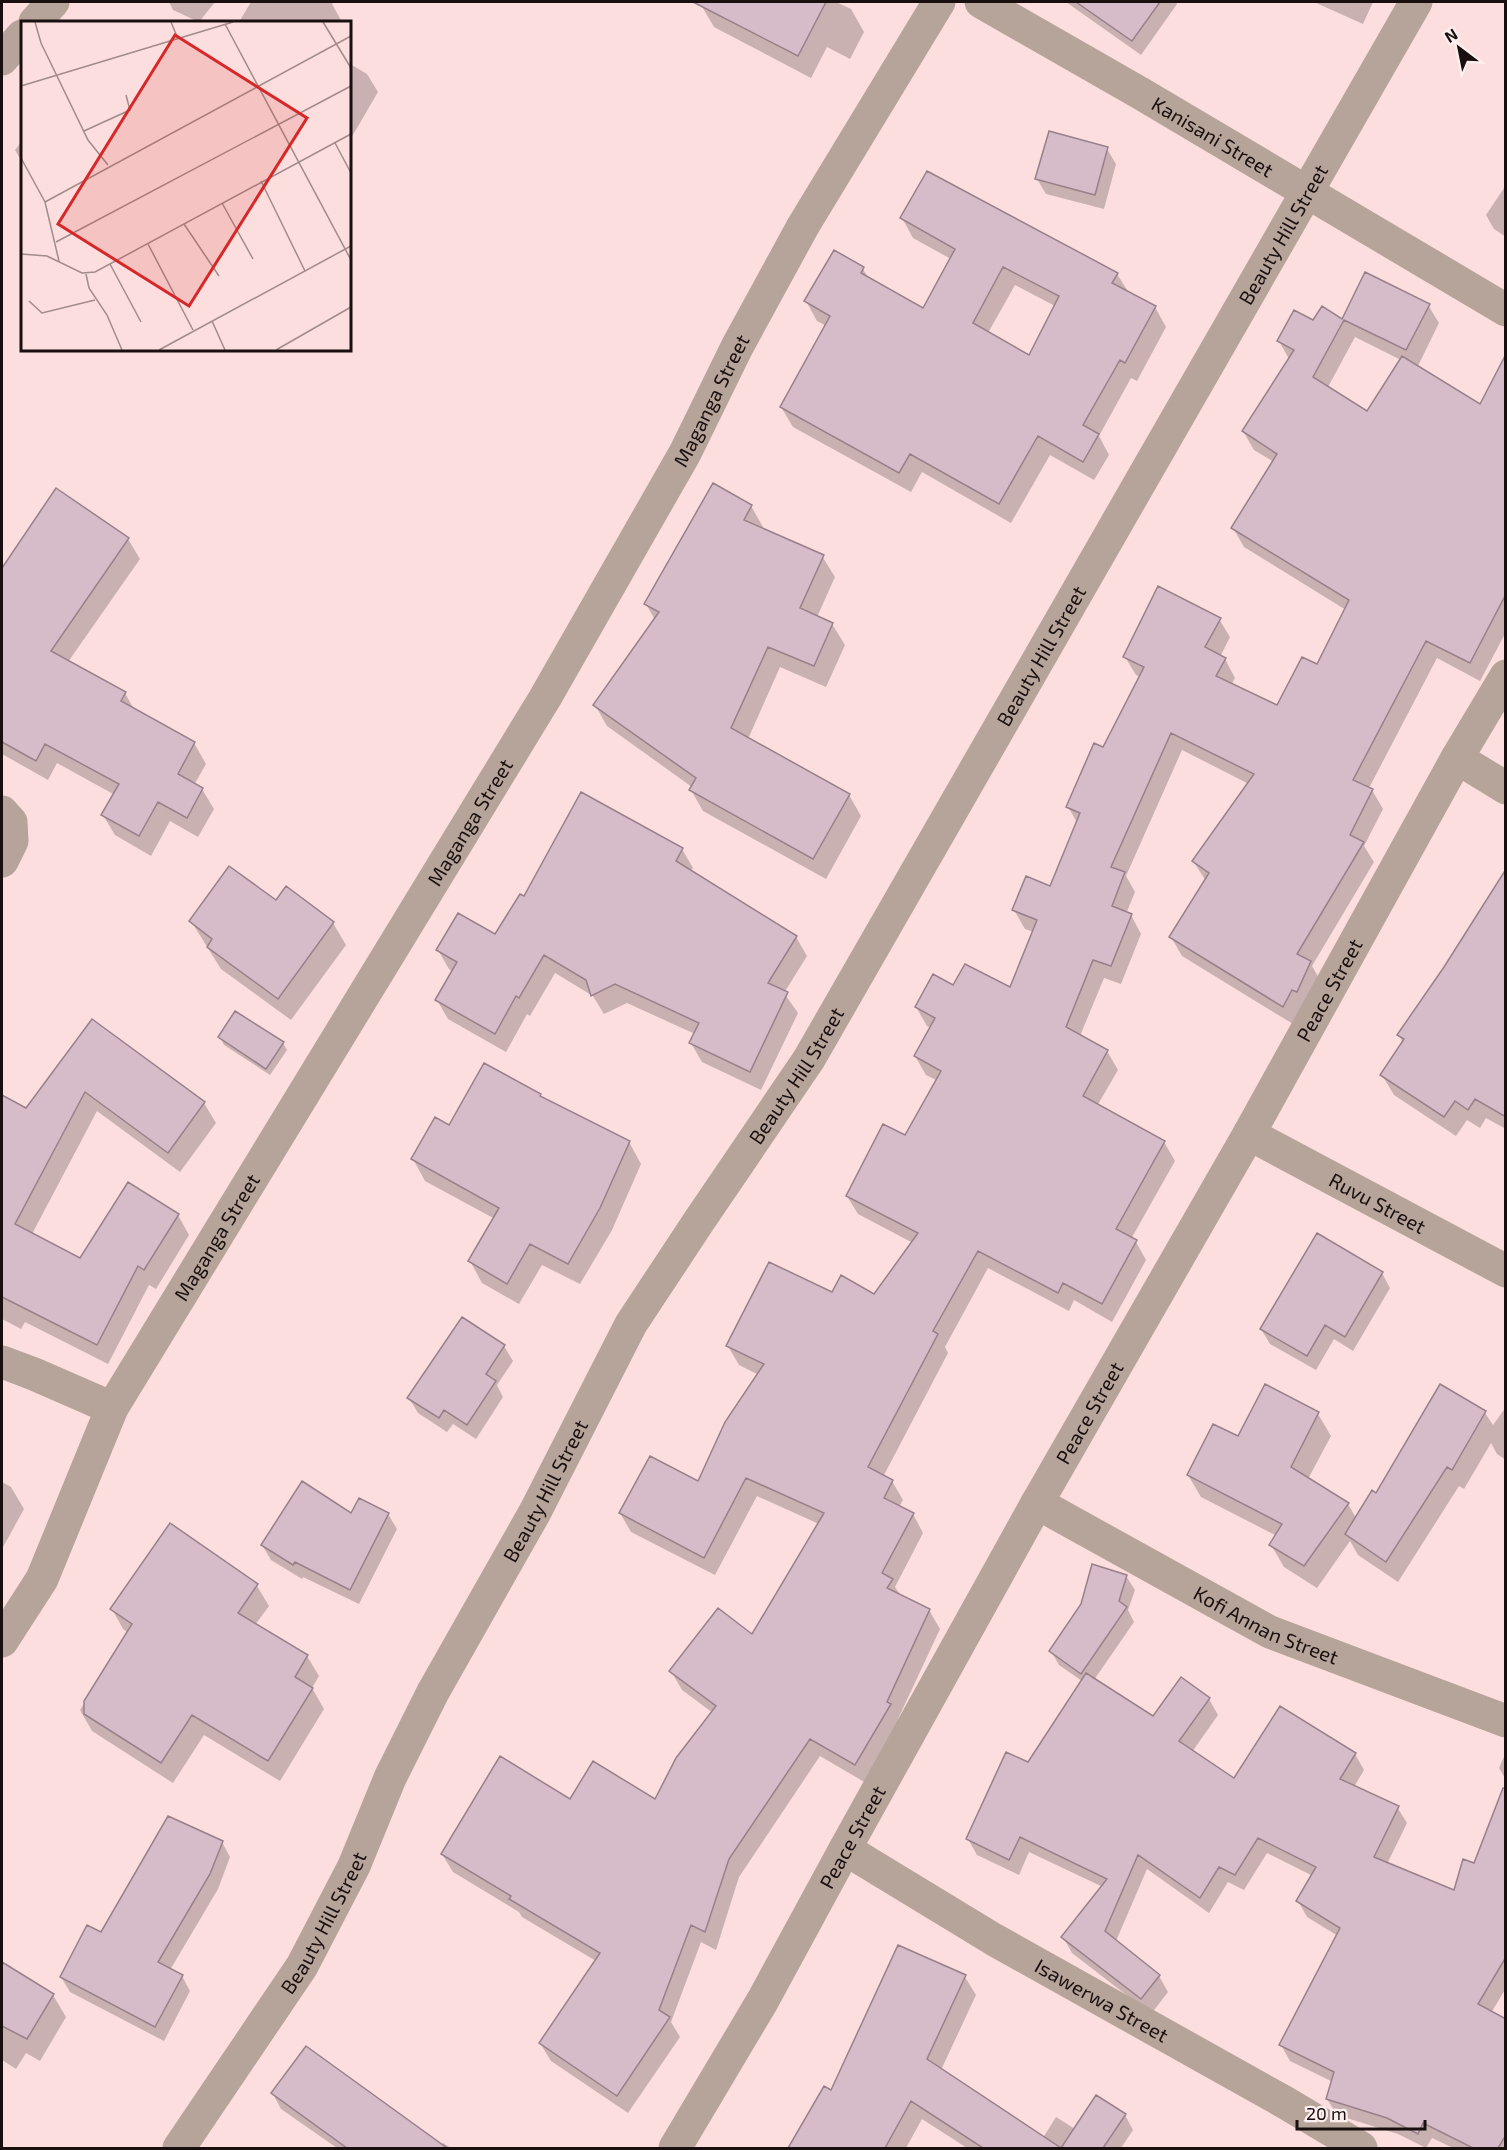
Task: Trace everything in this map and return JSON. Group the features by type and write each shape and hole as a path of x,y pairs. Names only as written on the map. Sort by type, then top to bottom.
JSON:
{"street":[{"name":"Maganga Street","path":"2,1641 42,1579 112,1408 545,698 685,453 737,347 803,226 939,2"},
{"name":"Kanisani Street","path":"981,2 1506,310"},
{"name":"Beauty Hill Street","path":"179,2148 302,1966 354,1866 390,1778 433,1692 535,1512 631,1324 809,1059 1416,2"},
{"path":"2,59 21,33"},
{"name":"Peace Street","path":"675,2148 763,2000 844,1849 1037,1503 1249,1134 1457,758 1506,676"},
{"path":"1457,758 1506,788"},
{"path":"2,812 11,822 12,841 2,861"},
{"name":"Ruvu Street","path":"1249,1134 1506,1271"},
{"path":"2,1362 112,1408"},
{"name":"Kofi Annan Street","path":"1037,1503 1270,1632 1506,1721"},
{"name":"Isawerwa Street","path":"844,1849 993,1939 1286,2103 1361,2148"}],"building":[{"path":"693,2 826,2 798,56"},
{"path":"1076,2 1160,2 1132,41"},
{"path":"1049,131 1108,147 1095,195 1035,179"},
{"path":"927,171 1118,273 1112,283 1156,306 1125,363 1120,360 1083,425 1099,434 1083,462 1038,436 999,504 910,454 899,473 780,407 830,316 804,301 834,250 864,267 861,273 923,308 955,249 900,218","holes":["1003,267 1059,296 1029,355 973,323"]},
{"path":"1365,272 1430,304 1406,350 1344,320 1313,377 1367,411 1402,356 1480,404 1506,354 1506,594 1470,663 1426,641 1353,780 1373,789 1350,835 1364,842 1297,954 1311,961 1297,992 1292,990 1283,1007 1169,937 1209,873 1192,861 1254,774 1171,733 1111,867 1125,872 1112,906 1132,914 1111,966 1093,960 1066,1027 1108,1050 1083,1096 1165,1141 1116,1229 1137,1240 1102,1304 1063,1283 1058,1293 978,1251 933,1331 938,1334 868,1467 893,1480 884,1498 914,1513 882,1573 893,1579 887,1588 930,1609 887,1702 891,1704 855,1765 810,1739 729,1859 705,1932 691,1925 659,2010 670,2017 617,2096 539,2043 600,1953 509,1899 511,1896 441,1854 500,1756 570,1799 593,1761 655,1799 676,1758 716,1706 669,1671 718,1608 752,1634 824,1513 746,1478 704,1558 619,1513 650,1456 698,1481 725,1422 764,1364 726,1346 769,1262 832,1292 841,1275 874,1294 918,1233 846,1196 883,1124 905,1135 941,1071 914,1056 935,1018 915,1007 933,974 953,985 965,964 1010,987 1037,920 1012,910 1026,876 1050,886 1080,813 1066,807 1094,743 1103,747 1144,667 1123,657 1158,586 1221,618 1205,647 1226,658 1216,676 1277,705 1302,657 1317,664 1349,600 1231,528 1277,454 1242,431 1294,350 1277,341 1294,310 1313,320 1322,306 1342,319"},
{"path":"713,483 752,505 744,520 824,555 800,608 833,623 814,666 768,647 731,728 850,794 813,859 689,790 696,778 593,705 659,612 644,604"},
{"path":"56,488 129,538 51,651 126,692 121,701 195,742 178,774 203,788 187,818 158,802 139,836 101,815 119,784 45,744 36,761 2,742 2,568"},
{"path":"581,792 683,848 676,861 797,936 768,983 788,992 750,1072 689,1043 699,1023 615,984 591,996 586,980 544,955 519,998 516,996 495,1034 435,1000 457,962 436,950 458,913 495,934 520,894 524,896"},
{"path":"229,866 276,900 286,886 334,922 278,999 207,947 212,939 189,921"},
{"path":"1506,869 1506,1117 1475,1099 1468,1110 1455,1101 1444,1117 1380,1075 1404,1039 1397,1035 1444,967"},
{"path":"235,1011 284,1042 266,1069 218,1037"},
{"path":"92,1019 205,1102 168,1153 85,1092 15,1224 80,1258 128,1182 179,1214 144,1270 138,1266 97,1345 2,1297 2,1095 26,1108"},
{"path":"484,1063 541,1094 540,1096 630,1141 600,1208 568,1264 530,1244 507,1284 468,1261 499,1208 411,1159 435,1117 449,1125"},
{"path":"1317,1233 1383,1272 1345,1337 1325,1325 1307,1356 1260,1329"},
{"path":"462,1317 505,1345 486,1374 496,1381 467,1425 444,1410 439,1418 407,1398"},
{"path":"1265,1384 1319,1412 1291,1467 1349,1503 1304,1566 1269,1545 1282,1524 1187,1475 1213,1424 1238,1436"},
{"path":"1440,1384 1486,1411 1452,1470 1447,1467 1386,1562 1345,1534 1372,1490 1376,1493"},
{"path":"302,1481 351,1513 359,1498 389,1513 350,1590 295,1562 293,1565 261,1545"},
{"path":"170,1523 258,1584 238,1613 308,1655 295,1677 313,1688 268,1761 192,1715 161,1763 84,1714 84,1701 132,1624 110,1609"},
{"path":"1092,1564 1127,1575 1119,1601 1127,1607 1081,1674 1049,1651 1081,1604"},
{"path":"1086,1673 1153,1716 1181,1677 1210,1698 1179,1741 1234,1778 1280,1706 1356,1753 1340,1779 1399,1806 1374,1857 1454,1890 1463,1859 1474,1863 1503,1788 1506,1789 1506,1957 1478,2004 1506,2019 1506,2135 1498,2148 1473,2148 1423,2123 1418,2134 1387,2118 1326,2099 1334,2072 1279,2045 1340,1928 1296,1901 1316,1867 1258,1838 1235,1875 1219,1867 1200,1898 1138,1855 1105,1931 1160,1975 1141,1999 1061,1937 1107,1879 1020,1837 1009,1860 966,1839 1006,1752 1028,1762"},
{"path":"168,1816 223,1841 210,1874 158,1962 183,1975 155,2027 60,1977 87,1925 101,1932"},
{"path":"898,1945 966,1975 927,2059 1061,2148 983,2148 911,2101 885,2148 788,2148 824,2086 831,2090"},
{"path":"2,1962 54,1994 27,2039 2,2026"},
{"path":"306,2046 447,2148 347,2148 271,2093"},
{"path":"1096,2095 1126,2114 1103,2148 1061,2148"}]}
